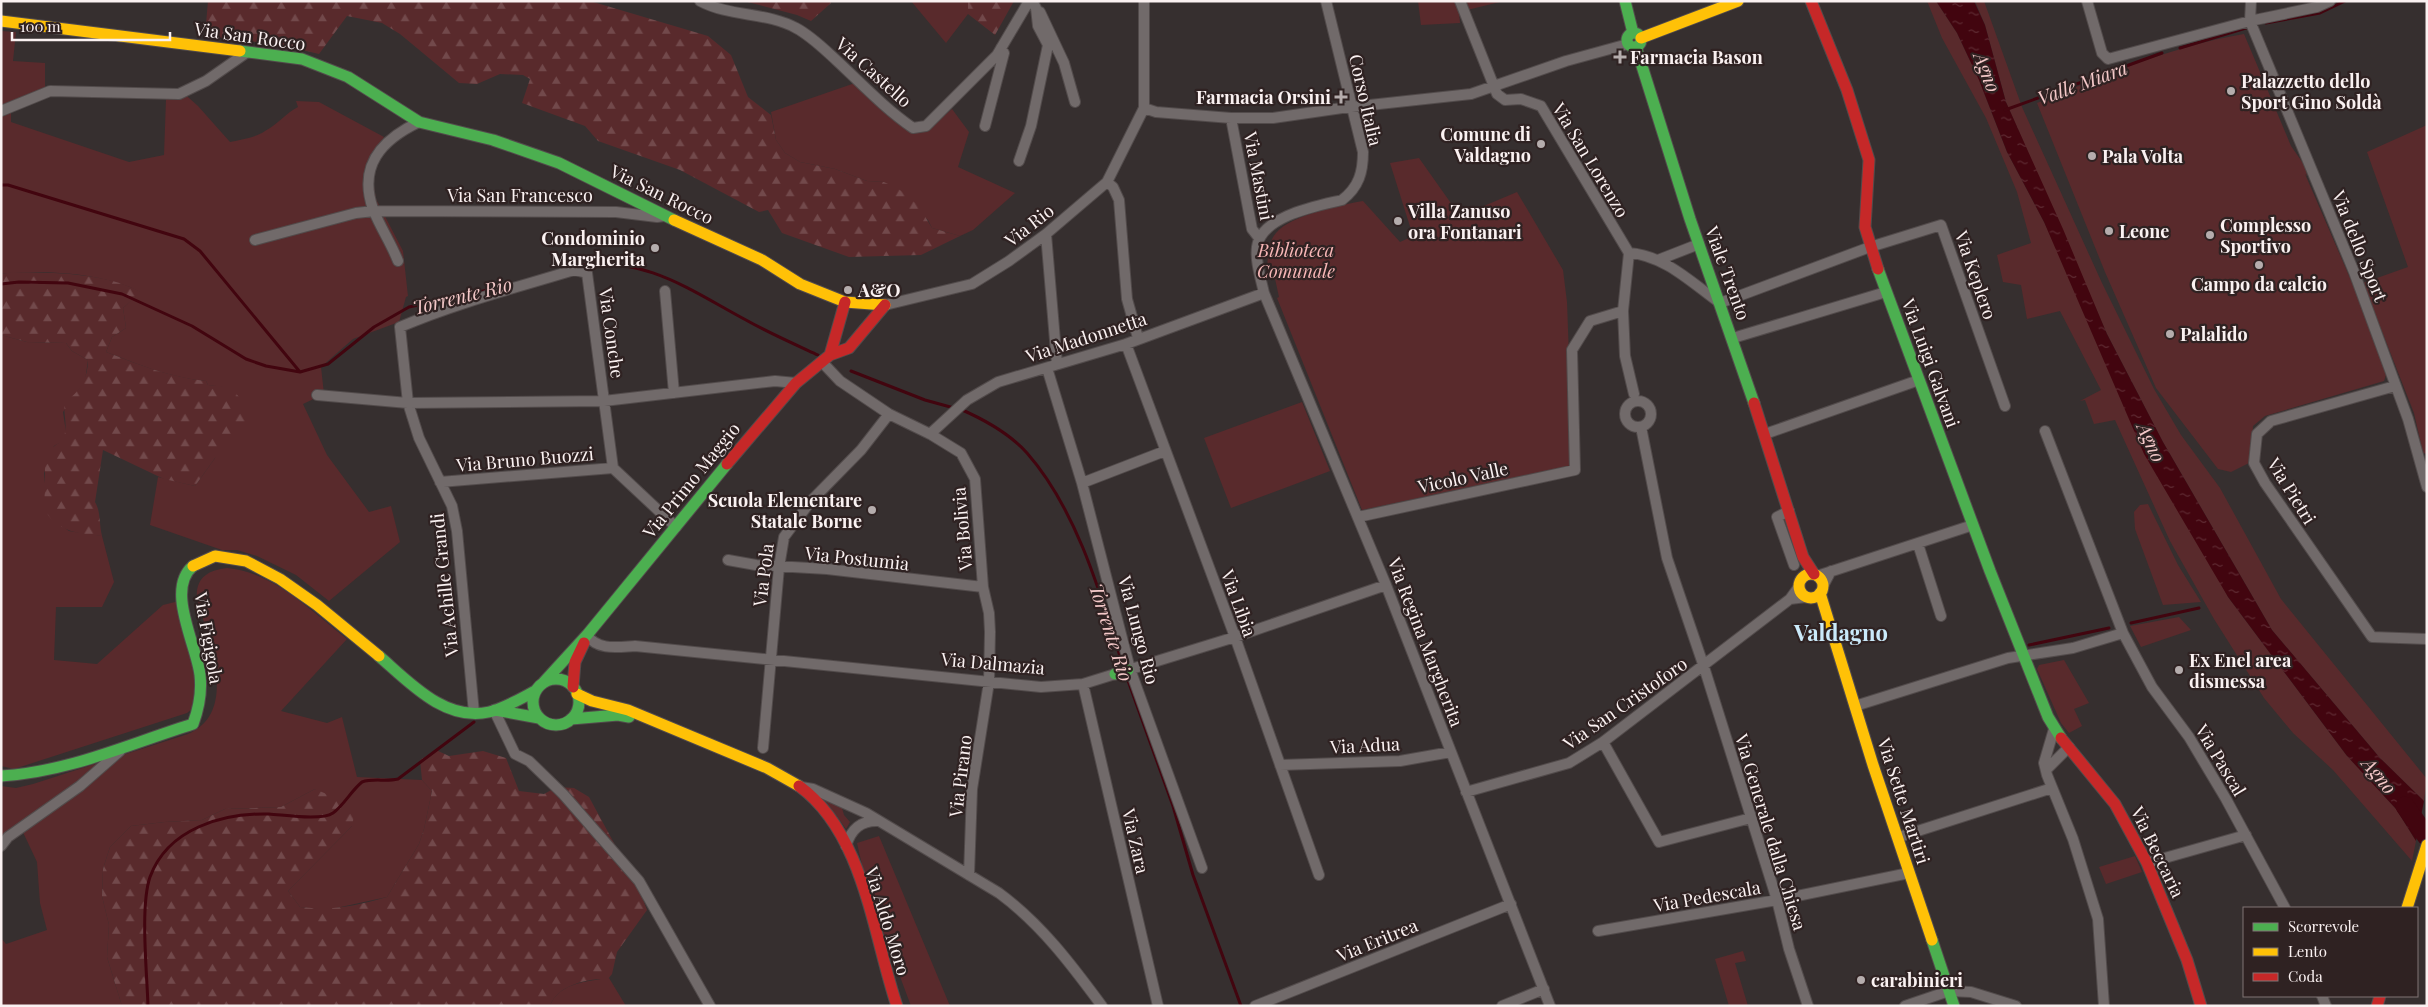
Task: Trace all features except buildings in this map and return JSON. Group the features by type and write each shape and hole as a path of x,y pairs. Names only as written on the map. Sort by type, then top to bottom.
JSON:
{"street":[{"name":"Via Castello","path":"700,1 714,9 774,20 795,27 815,41 889,111 912,128 926,126 964,90 1001,48 1030,1 1036,8 1038,26 1048,45 1032,126 1019,161"},
{"path":"1039,1 1040,12 1064,63 1075,102"},
{"path":"1144,1 1144,108 1156,112 1231,118 1274,118 1471,94 1494,84 1634,40 1738,1"},
{"name":"Corso Italia","path":"1259,238 1276,221 1291,214 1342,200 1348,196 1358,182 1363,167 1363,152 1353,107 1326,1"},
{"path":"1460,1 1494,84"},
{"name":"Viale Trento","path":"1625,1 1634,40 1699,244 1733,338 1804,557"},
{"name":"Via Luigi Galvani","path":"1811,1 1846,90 1867,152 1865,227 1870,247 2023,657 2054,729"},
{"path":"2087,1 2102,53 2108,59 2250,21 2317,7 2330,1"},
{"path":"2250,21 2251,1"},
{"name":"Via San Rocco","path":"1,21 302,59 348,76 419,122 493,140 559,163 665,216 762,260 800,284 845,302 885,305"},
{"name":"Via dello Sport","path":"2250,21 2354,272 2408,418 2427,487"},
{"name":"Via Castello","path":"985,126 1004,54 1001,48"},
{"path":"1,111 50,91 179,94 206,81 246,53"},
{"name":"Via San Lorenzo","path":"1494,84 1497,94 1505,100 1521,99 1541,106 1629,253"},
{"name":"Via Rio","path":"885,305 972,284 1009,261 1046,234 1107,182 1144,108"},
{"name":"Via Mastini","path":"1231,118 1252,229 1259,238"},
{"path":"398,261 374,211 369,194 368,175 378,150 393,136 419,122"},
{"path":"1107,182 1113,187 1119,200 1127,299 1138,338"},
{"name":"Via San Francesco","path":"255,240 356,213 374,211 616,212 658,217 665,216"},
{"name":"Via Keplero","path":"1870,247 1941,225 2005,406"},
{"name":"Via Lungo Rio","path":"1046,234 1050,259 1052,366 1129,669 1202,868"},
{"path":"1259,238 1257,254 1264,294"},
{"path":"1658,260 1699,244"},
{"path":"1634,394 1625,356 1623,311 1629,253 1646,255 1658,260 1720,303 1870,247"},
{"name":"Via Conche","path":"408,403 400,327 470,301 574,270 587,272 604,401"},
{"path":"665,291 674,393"},
{"path":"1733,338 1886,292"},
{"name":"Via Madonnetta","path":"930,434 967,400 998,382 1126,344 1138,338 1264,294"},
{"name":"Via Regina Margherita","path":"1264,294 1386,585 1550,1006"},
{"path":"826,359 845,302"},
{"path":"864,304 868,327"},
{"name":"Via Primo Maggio","path":"539,686 587,635 768,413 796,383 826,359 849,348 885,305"},
{"name":"Vicolo Valle","path":"1358,516 1575,470 1572,350 1590,321 1623,311"},
{"name":"Via Libia","path":"1126,344 1235,637 1319,875"},
{"name":"Via Bolivia","path":"826,359 840,381 889,414 930,434 961,453 975,479 983,587 989,622 988,682"},
{"path":"1765,434 1919,380"},
{"name":"Via Conche","path":"317,395 408,403 604,401 775,381 796,383"},
{"name":"Via Pietri","path":"2395,386 2344,402 2271,421 2257,434 2254,463 2298,531 2372,637 2427,639"},
{"name":"Via Bruno Buozzi","path":"604,401 613,468 676,527"},
{"name":"Via Achille Grandi","path":"408,403 419,438 452,506 457,531 474,713"},
{"name":"Via Pola","path":"763,748 779,567 784,537 810,502 861,450 889,414"},
{"name":"Via Generale dalla Chiesa","path":"1641,427 1667,558 1704,667 1777,900 1788,949 1808,1006"},
{"name":"Via Pascal","path":"2046,431 2123,633 2152,687 2189,737 2246,834 2284,907"},
{"path":"1082,483 1165,451"},
{"name":"Via Bruno Buozzi","path":"440,482 613,468"},
{"path":"1789,511 1777,517 1794,565"},
{"path":"1811,587 1831,571 1973,526"},
{"path":"1918,544 1941,616"},
{"name":"Via Figigola","path":"1,776 20,776 120,750 193,724 200,710 202,694 200,674 180,594 190,567 207,557 223,555 246,560 274,574 303,593 439,704 474,713 494,710"},
{"name":"Via Sette Martiri","path":"1804,557 1811,587 1823,607 1954,1006"},
{"name":"Via Postumia","path":"728,560 779,567 827,569 983,587"},
{"name":"Via Dalmazia","path":"576,660 586,652 607,647 635,646 1040,687 1083,684 1235,637 1386,585"},
{"name":"Via San Cristoforo","path":"1466,792 1569,763 1603,742 1704,667 1790,598 1811,587"},
{"path":"1855,706 1998,660 2073,648 2123,633"},
{"path":"587,635 594,642 607,647"},
{"name":"Via Primo Maggio","path":"575,690 576,660 587,635"},
{"path":"494,710 539,686 559,679 592,701 628,710 659,724"},
{"name":"Via Pirano","path":"969,875 972,789 988,682"},
{"name":"Via Zara","path":"1083,684 1158,1006"},
{"path":"539,686 532,705 544,723 558,725 572,719 618,715 659,724"},
{"path":"572,719 578,707 575,690"},
{"path":"494,710 539,718"},
{"path":"494,710 515,754 528,761 562,794 639,882 710,1006"},
{"name":"Via Aldo Moro","path":"659,724 767,768 801,787 828,814 846,846 858,877 897,1006"},
{"path":"2054,729 2045,758 2046,770 2073,838 2098,919 2104,1006"},
{"name":"Via Beccaria","path":"2054,729 2115,804 2147,863 2187,960 2202,1006"},
{"path":"1603,742 1659,842 1751,818"},
{"path":"2046,770 2069,747"},
{"path":"1,846 8,837 80,786 120,750"},
{"name":"Via Adua","path":"1280,765 1400,761 1451,752"},
{"path":"801,787 813,789 866,812 1011,902 1054,942 1102,1006"},
{"path":"1898,837 2052,788"},
{"path":"846,846 849,836 860,824 880,821"},
{"path":"2147,863 2246,834"},
{"path":"2407,907 2427,845"},
{"name":"Via Pedescala","path":"1598,931 1777,900 1909,873"},
{"name":"Via Eritrea","path":"1255,1006 1511,904"},
{"path":"1502,1006 1544,989"},
{"path":"1905,1006 1949,991 1971,992 2016,1006"}],"green space":[{"path":"208,1 590,1 708,36 731,55 748,97 771,115 776,140 785,153 800,162 835,169 867,181 884,182 900,190 918,205 932,228 960,236 921,255 849,257 782,233 768,210 759,212 680,170 598,141 585,126 522,103 530,79 523,75 500,74 477,84 459,83 400,34 382,23 347,16 319,54 281,45 205,36"},
{"path":"744,1 830,1 831,3 811,21 797,15"},
{"path":"911,1 968,1 968,14 946,43"},
{"path":"968,1 1014,1 995,35 968,14"},
{"path":"1418,1 1504,1 1459,12 1460,23 1421,25"},
{"path":"1927,1 1936,1 1957,33 1979,80 2007,152 2044,222 2228,597 2347,756 2396,809 2416,841 2412,861 2333,770 2293,733 2264,698 2214,619 2170,541 2115,420 2094,424 2085,400 2080,401 2101,390 2060,311 2027,319 2021,285 2003,282 1997,255 2031,243 2017,192 1986,118 1942,38"},
{"path":"1975,1 1984,1 2022,107 2102,283 2154,389 2181,435 2220,488 2281,599 2427,779 2424,801 2380,758 2272,630 2163,442 2107,334 2006,102 1985,25"},
{"path":"1,31 16,32 13,61 45,63 45,92 11,107 11,122 129,162 164,155 166,99 180,90 198,106 230,142 253,137 270,128 298,107 296,101 319,102 384,137 370,161 376,199 403,251 408,296 406,297 399,322 353,339 321,367 324,394 303,404 327,455 369,512 391,506 400,542 329,601 296,575 257,556 237,550 222,550 150,525 158,477 195,486 215,458 231,388 208,385 206,381 166,373 106,352 112,337 126,328 123,308 140,292 109,280 72,274 34,272 1,274"},
{"name":"Complesso Sportivo","path":"2244,34 2291,146 2305,166 2307,176 2305,174 2366,315 2386,375 2384,381 2265,416 2253,426 2251,462 2231,472 2218,469 2156,388 2105,272 2037,103 2113,72 2164,54 2217,39"},
{"path":"858,82 911,126 938,121 952,109 969,132 958,167 1015,193 973,230 960,236 932,228 928,220 884,182 867,181 835,169 800,162 785,153 776,140 771,112"},
{"path":"2427,125 2427,454 2423,453 2414,413 2363,283 2408,267 2367,152"},
{"name":"Biblioteca Comunale","path":"1419,158 1460,216 1517,192 1563,270 1567,302 1573,465 1362,510 1277,298 1279,297 1272,265 1267,265 1269,248 1276,233 1293,221 1316,212 1363,201 1400,242 1413,236 1390,163"},
{"path":"13,272 62,273 95,277 126,285 141,292 123,308 126,328 112,337 106,352 167,373 206,381 208,385 231,387 253,415 215,458 195,486 164,479 103,450 95,502 102,536 71,531 51,519 47,513 45,502 46,459 49,452 64,436 65,402 75,394 85,379 88,360 72,351 66,343 27,342 1,335 1,274"},
{"path":"1,335 27,342 66,343 72,351 88,360 85,381 63,412 66,432 63,441 54,446 44,473 45,483 61,525 69,531 102,536 114,582 102,607 56,607 54,660 97,664 163,605 179,601 197,674 192,709 187,713 14,769 1,766"},
{"path":"1302,402 1330,471 1231,508 1204,438"},
{"path":"2148,504 2178,565 2201,602 2163,605 2135,529 2134,512 2140,505"},
{"path":"227,568 244,571 276,585 292,595 347,639 281,711 327,723 342,717 357,777 422,780 432,791 419,844 387,897 327,910 300,907 288,891 352,826 315,789 281,807 225,809 202,820 131,826 110,847 103,869 102,896 109,925 107,957 122,1006 1,1005 1,938 6,944 47,930 40,903 37,862 21,828 1,837 1,786 16,788 33,784 188,734 204,723 213,709 217,692 216,673 213,653 197,599 197,592 204,576"},
{"path":"2179,617 2191,630 2141,647 2130,626"},
{"path":"2064,660 2089,703 2074,709 2082,726 2069,733 2061,723 2037,669 2039,665"},
{"path":"436,750 449,756 483,751 506,758 519,791 544,794 557,787 574,788 589,797 639,889 647,910 617,952 612,974 608,979 574,984 559,993 550,1006 122,1006 107,957 109,925 102,896 103,869 110,847 131,826 202,820 225,809 281,807 315,789 331,796 354,816 352,826 288,891 300,907 334,908 365,903 387,897 419,844 432,791 422,780 420,760"},
{"path":"823,798 842,808 844,815 850,822 846,829"},
{"path":"879,836 950,1006 911,1006 868,891 857,843"},
{"path":"2135,856 2142,872 2106,884 2099,867"},
{"path":"1743,951 1746,961 1735,963 1748,1006 1729,1006 1715,959"},
{"path":"609,978 626,1006 550,1006 560,992 575,984"}],"water":[{"path":"1936,1 1974,1 1985,25 2006,102 2063,229 2107,334 2163,442 2272,630 2380,758 2424,801 2416,841 2396,809 2347,756 2228,597 2144,454 2044,222 2007,152 1979,80 1957,33"}],"waterway":[{"name":"Valle Miara","path":"2266,23 2320,13 2345,1"},
{"name":"Valle Miara","path":"2180,48 2246,28"},
{"name":"Valle Miara","path":"2005,110 2162,53"},
{"path":"1,185 8,185 184,239 200,251 300,372"},
{"name":"Torrente Rio","path":"576,266 601,264 645,270 686,287 764,329 818,355"},
{"name":"Torrente Rio","path":"1,284 19,282 68,283 122,294 192,326 246,359 266,366 300,372 328,364 374,327 409,307 497,288"},
{"name":"Torrente Rio","path":"851,371 925,400 954,408"},
{"name":"Torrente Rio","path":"960,409 987,422 1013,440 1027,453 1045,476 1074,527 1096,582 1123,666"},
{"path":"2131,623 2199,608"},
{"path":"2029,645 2109,628"},
{"name":"Torrente Rio","path":"1126,675 1173,806 1193,875 1241,1006"},
{"path":"148,1006 145,922 147,890 150,877 158,860 170,846 183,835 199,827 234,817 251,814 320,817 333,813 362,782 398,779 474,722"},
{"name":"Agno","path":"2405,806 2427,837"}],"traffic: fast":[{"path":"1625,1 1633,33"},
{"path":"1634,33 1639,35 1641,40 1639,45 1634,47 1629,45 1627,40 1629,35 1634,33"},
{"path":"1636,47 1690,219 1754,403"},
{"path":"240,51 302,59 348,77 419,122 493,140 559,163 674,220"},
{"path":"1878,269 1990,571 2048,717 2061,738"},
{"path":"544,682 587,635 727,464"},
{"path":"1,776 51,769 75,763 193,724 200,700 200,675 182,603 182,589 185,576 193,566"},
{"path":"379,656 429,698 457,711 473,714 489,712 507,706 535,691"},
{"path":"1115,674 1128,670"},
{"path":"551,679 561,679 575,689 579,702 575,715 569,721 561,725 551,725 537,715 533,707 533,697 543,683 551,679"},
{"path":"495,710 539,718"},
{"path":"571,719 618,715 629,717"},
{"path":"1932,940 1954,1006"}],"traffic: slow":[{"path":"1641,38 1738,1"},
{"path":"1,21 240,51"},
{"path":"674,220 762,260 800,284 845,302 885,305"},
{"path":"193,566 215,556 246,561 280,579 317,605 379,656"},
{"path":"1811,574 1820,577 1823,586 1820,595 1811,598 1802,595 1799,586 1802,577 1811,574"},
{"path":"1820,593 1873,765 1932,940"},
{"path":"577,694 592,701 628,710 767,768 799,786"},
{"path":"2407,907 2427,845"}],"traffic: jam":[{"path":"1811,1 1847,90 1869,160 1865,227 1878,269"},
{"path":"830,355 845,302"},
{"path":"727,464 796,383 830,355 849,348 885,305"},
{"path":"1754,403 1803,557 1814,574"},
{"path":"573,687 575,662 584,643"},
{"path":"2061,738 2115,804 2147,863 2187,960 2201,1006"},
{"path":"799,786 821,806 838,830 852,858 873,918 897,1006"},
{"path":"2377,1006 2380,997"}],"place":[{"name":"Farmacia Bason","path":"1620,57"},
{"name":"Palazzetto dello Sport Gino Soldà","path":"2231,91"},
{"name":"Farmacia Orsini","path":"1341,97"},
{"name":"Comune di Valdagno","path":"1541,144"},
{"name":"Pala Volta","path":"2092,156"},
{"name":"Villa Zanuso ora Fontanari","path":"1398,221"},
{"name":"Leone","path":"2109,231"},
{"name":"Complesso Sportivo","path":"2210,235"},
{"name":"Condominio Margherita","path":"655,248"},
{"name":"Campo da calcio","path":"2259,265"},
{"name":"A&O","path":"848,290"},
{"name":"Palalido","path":"2170,334"},
{"name":"Scuola Elementare Statale Borne","path":"872,510"},
{"name":"Ex Enel area dismessa","path":"2179,670"},
{"name":"carabinieri","path":"1861,980"}],"district":[{"name":"Valdagno","path":"1841,632"}]}
